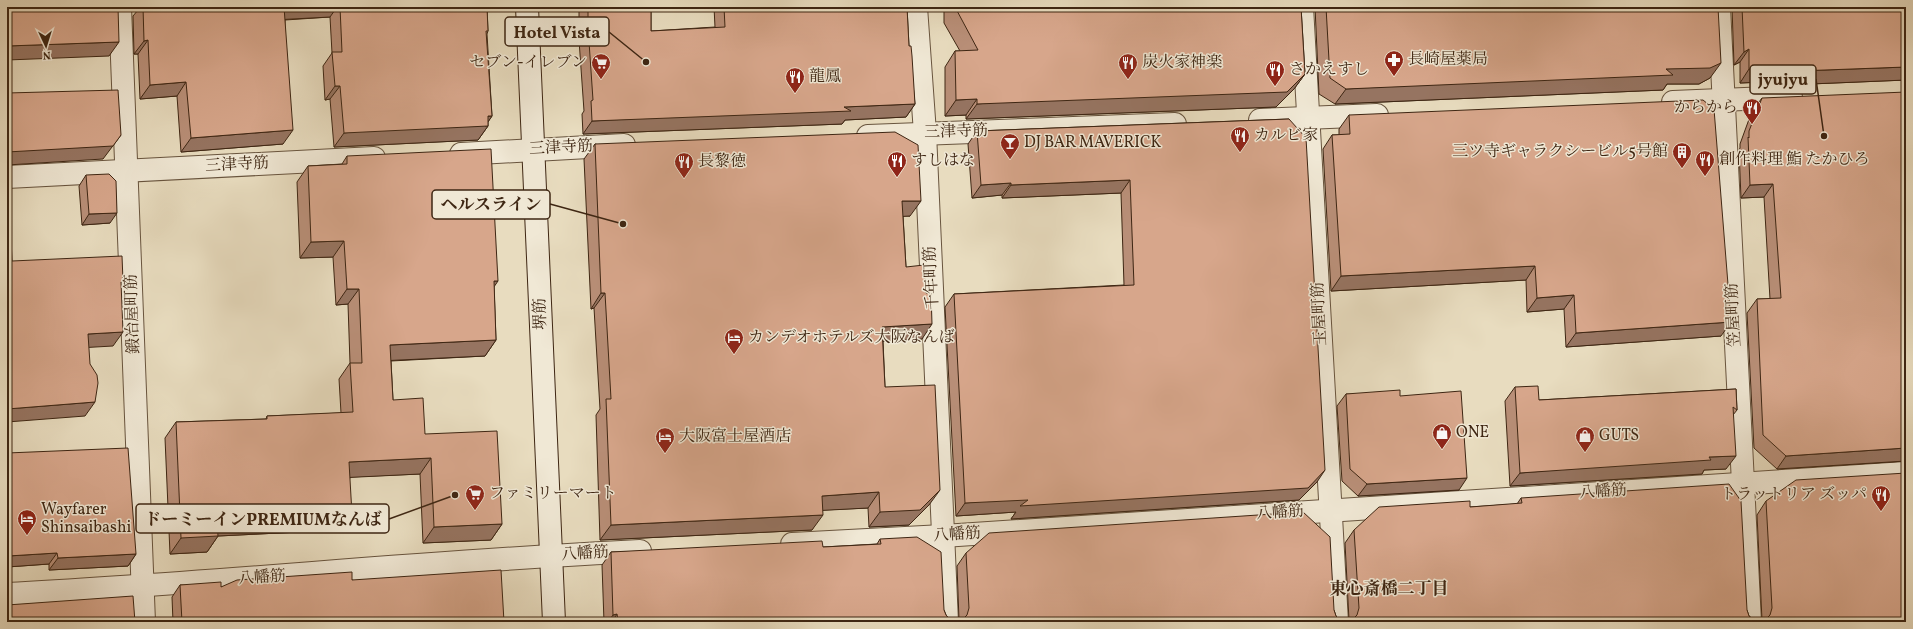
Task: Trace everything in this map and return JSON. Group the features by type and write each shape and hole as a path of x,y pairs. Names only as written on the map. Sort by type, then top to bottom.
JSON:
{"street":[{"name":"鍛冶屋町筋","path":"120,7 128,171 144,622"},
{"name":"堺筋","path":"527,7 554,622"},
{"name":"千年町筋","path":"916,7 925,133 947,622"},
{"name":"玉屋町筋","path":"1302,7 1338,622"},
{"name":"笠屋町筋","path":"1719,7 1750,622"},
{"path":"1652,103 1811,96"},
{"path":"1238,121 1397,114"},
{"name":"三津寺筋","path":"846,136 1191,123"},
{"name":"三津寺筋","path":"439,155 648,144"},
{"name":"三津寺筋","path":"7,177 391,157"},
{"name":"八幡筋","path":"776,544 943,536 1906,473"},
{"name":"八幡筋","path":"7,594 143,587 656,550"}],"building":[{"path":"118,7 119,42 7,46 7,8"},
{"path":"143,7 284,7 293,130 191,138 186,82 150,85 148,40 144,41"},
{"path":"340,7 487,7 488,31 486,31 492,116 488,116 488,126 344,133 340,86 335,86 332,52 342,52"},
{"path":"588,7 651,7 651,31 725,27 724,7 907,7 909,46 911,46 915,104 844,107 851,111 592,121 591,101 593,100"},
{"path":"955,7 1301,7 1305,74 1287,92 977,104 977,99 956,100 955,51 978,50"},
{"path":"1326,7 1718,7 1721,63 1710,68 1666,69 1673,75 1346,89 1330,78"},
{"path":"1742,7 1906,7 1906,67 1771,72 1772,69 1749,69 1749,49 1744,52"},
{"path":"118,90 121,135 113,146 7,152 7,93"},
{"path":"1906,92 1906,448 1786,456 1763,435 1757,299 1781,298 1773,184 1750,185 1749,131 1762,98"},
{"path":"1703,100 1714,109 1731,322 1576,333 1574,295 1537,298 1535,266 1341,276 1332,135 1350,134 1349,115"},
{"path":"1289,119 1306,138 1325,470 1308,488 1020,506 1028,500 965,503 954,294 1134,285 1130,180 981,185 977,131"},
{"path":"895,132 918,145 921,201 902,201 906,267 924,265 926,293 931,293 932,324 882,327 885,387 935,385 940,490 920,510 880,512 879,492 822,496 823,515 611,525 606,399 611,399 605,293 601,293 595,144"},
{"path":"491,149 498,281 494,281 496,340 390,345 393,400 423,398 425,434 497,431 502,524 434,527 431,458 349,462 352,514 217,521 218,536 181,538 176,422 267,419 267,416 353,412 350,363 362,363 359,289 347,289 344,241 311,242 308,166 347,164 347,156"},
{"path":"7,169 12,261 122,256 123,281 121,282 123,332 88,334 90,364 97,375 98,383 95,402 7,409"},
{"path":"109,174 116,181 117,213 89,214 86,175"},
{"path":"1538,386 1539,400 1736,389 1737,410 1733,407 1736,456 1709,457 1711,460 1520,473 1515,387"},
{"path":"1400,390 1400,396 1461,391 1467,478 1367,484 1350,469 1346,394"},
{"path":"128,448 136,554 58,558 57,553 8,556 7,561 7,453"},
{"path":"1906,473 1906,622 621,622 621,620 618,620 617,614 613,615 611,552 822,541 823,547 881,544 880,539 917,537 941,552 944,610 950,620 957,621 963,619 967,615 969,608 966,553 989,533 1303,512 1330,537 1334,610 1336,616 1340,620 1347,621 1353,619 1357,615 1359,608 1354,530 1379,507 1470,501 1470,507 1522,503 1521,498 1729,484 1741,501 1747,610 1749,616 1754,620 1760,621 1766,619 1770,615 1772,608 1766,501 1796,480"},
{"path":"501,570 504,622 182,622 180,585 221,582 221,587 237,580 352,572 352,580"},
{"path":"133,596 135,622 7,622 7,605"}],"place":[{"name":"Hotel Vista","path":"646,62"},
{"name":"長崎屋薬局","path":"1394,77"},
{"name":"セブン-イレブン","path":"601,80"},
{"name":"炭火家神楽","path":"1128,80"},
{"name":"さかえすし","path":"1275,87"},
{"name":"龍鳳","path":"795,94"},
{"name":"からから","path":"1752,125"},
{"name":"jyujyu","path":"1824,136"},
{"name":"カルビ家","path":"1240,153"},
{"name":"DJ BAR MAVERICK","path":"1010,160"},
{"name":"三ツ寺ギャラクシービル5号館","path":"1682,169"},
{"name":"創作料理 鮨 たかひろ","path":"1705,177"},
{"name":"すしはな","path":"897,178"},
{"name":"長黎徳","path":"684,179"},
{"name":"ヘルスライン","path":"623,224"},
{"name":"カンデオホテルズ大阪なんば","path":"734,355"},
{"name":"ONE","path":"1442,450"},
{"name":"GUTS","path":"1585,453"},
{"name":"大阪富士屋酒店","path":"665,454"},
{"name":"ドーミーインPREMIUMなんば","path":"455,495"},
{"name":"ファミリーマート","path":"475,511"},
{"name":"トラットリア ズッパ","path":"1881,512"},
{"name":"Wayfarer Shinsaibashi","path":"27,536"}],"district":[{"name":"東心斎橋二丁目","path":"1389,589"}]}
